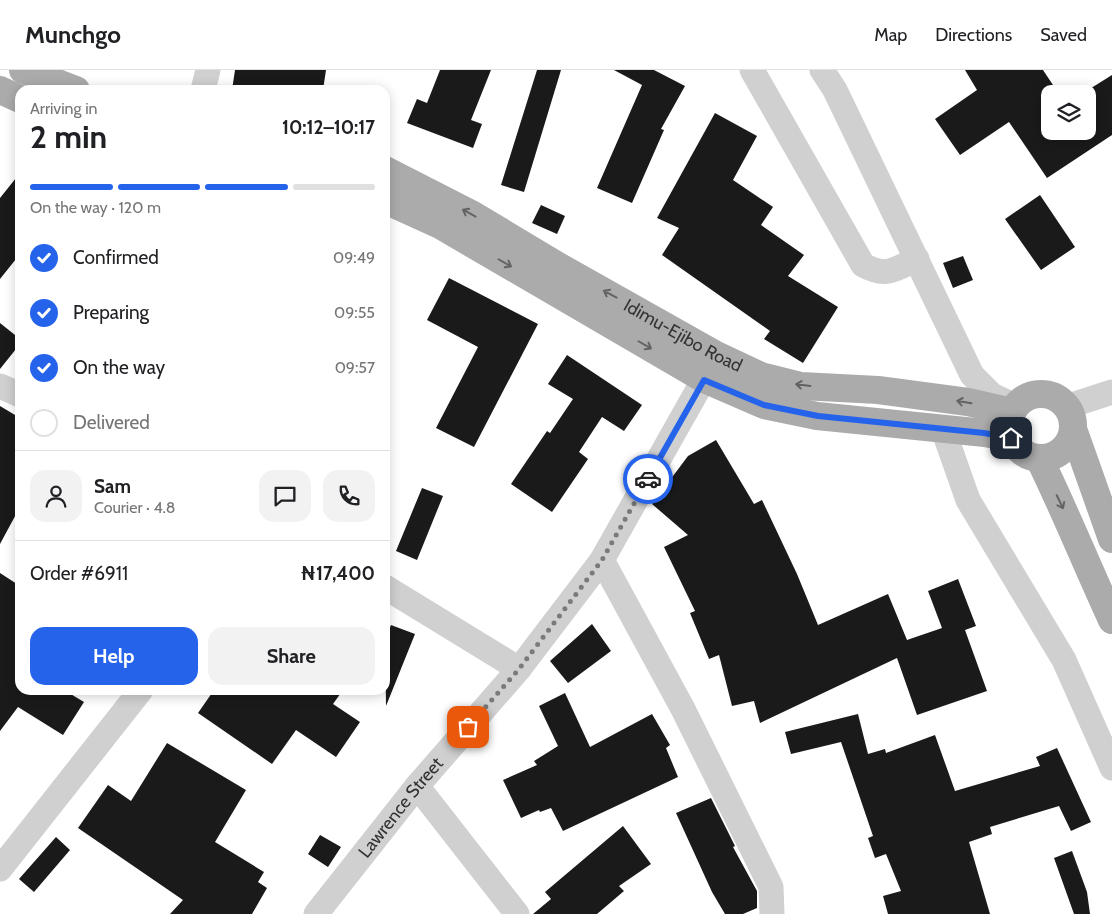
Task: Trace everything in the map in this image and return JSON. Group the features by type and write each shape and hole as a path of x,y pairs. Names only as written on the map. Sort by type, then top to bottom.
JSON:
{"main road":[{"path":"23,70 63,85"},
{"path":"0,90 15,97"},
{"name":"Idimu-Ejibo Road","path":"390,173 473,215 558,266 716,355 761,376 801,386 878,390 968,402 1013,419"},
{"name":"Idimu-Ejibo Road","path":"390,202 440,225 704,380 764,405 818,416 943,429 1013,419"},
{"path":"1070,418 1069,441 1062,450 1051,456 1039,458 1022,452 1013,419 1027,397 1041,394 1055,398 1070,418 1112,540"},
{"path":"1039,458 1064,508 1089,571 1111,617"}],"street":[{"path":"204,85 208,70"},
{"path":"752,70 863,265 875,272 886,273 918,259"},
{"path":"822,70 835,90 918,259 972,375 1013,419"},
{"name":"Lawrence Street","path":"316,914 417,786 519,669 602,560 704,380"},
{"path":"0,386 15,394"},
{"path":"1070,418 1112,392"},
{"path":"943,429 968,500 1064,660 1112,768"},
{"path":"602,560 683,710 770,887 772,914"},
{"path":"390,590 519,669"},
{"path":"0,870 137,695"},
{"path":"417,786 517,914"}],"building":[{"path":"235,70 326,70 324,85 233,85"},
{"path":"440,70 491,70 471,120 482,124 473,148 407,123 417,99 427,103"},
{"path":"537,70 561,70 524,192 501,185"},
{"path":"614,70 654,70 685,86 661,129 664,130 632,203 597,188 642,85"},
{"path":"965,70 1043,70 1053,85 1041,85 1041,140 1096,140 1096,85 1112,75 1112,135 1047,178 1009,122 960,155 935,119 977,90"},
{"path":"715,113 757,136 733,180 773,207 761,225 804,255 788,276 838,307 803,363 764,339 770,331 662,255 679,228 657,218"},
{"path":"15,179 15,260 0,279 0,198"},
{"path":"1040,195 1075,247 1041,270 1005,219"},
{"path":"541,205 565,216 557,234 532,223"},
{"path":"963,256 973,280 953,288 943,263"},
{"path":"449,278 538,324 474,447 436,428 478,347 427,320"},
{"path":"0,323 15,335 15,350 0,369"},
{"path":"567,355 642,405 624,431 602,417 579,452 588,459 552,512 511,484 547,431 550,433 573,399 548,384"},
{"path":"0,406 15,415 15,516 0,544"},
{"path":"716,440 754,504 762,500 797,574 818,625 888,594 907,640 942,628 928,591 958,579 976,626 965,630 987,691 917,715 897,658 760,723 754,701 732,706 719,655 709,659 690,613 695,611 664,547 688,535 652,504 688,456"},
{"path":"422,488 443,496 417,560 396,551"},
{"path":"0,573 15,583 15,695 72,695 84,702 63,735 18,707 0,731"},
{"path":"592,624 611,651 568,683 550,661"},
{"path":"391,625 415,634 386,706 386,695 390,695"},
{"path":"565,693 590,747 652,714 670,745 666,748 678,777 563,831 551,808 540,812 539,810 521,818 503,780 537,765 534,761 558,746 539,706"},
{"path":"211,695 339,695 333,704 360,722 336,757 296,730 272,764 198,713"},
{"path":"858,714 868,754 885,749 886,753 935,735 955,791 1040,766 1036,757 1057,748 1091,822 1071,831 1059,806 990,827 992,834 969,842 990,914 888,914 883,896 901,891 886,854 875,858 868,838 873,836 841,742 791,754 785,732"},
{"path":"167,743 246,790 215,842 264,872 258,882 267,888 252,914 170,914 183,900 78,828 108,785 131,801"},
{"path":"711,798 735,846 733,847 757,891 757,908 743,914 725,914 712,892 676,813"},
{"path":"623,826 651,864 619,886 624,891 597,914 533,914 551,899 545,892"},
{"path":"320,835 341,847 328,867 308,854"},
{"path":"56,837 70,850 34,892 19,879"},
{"path":"1072,851 1087,892 1090,914 1074,914 1054,858"}],"way so far":[{"path":"468,727 519,669 602,560 648,479"}],"route":[{"path":"648,479 704,380 764,405 818,416 984,433 1011,438"}]}
